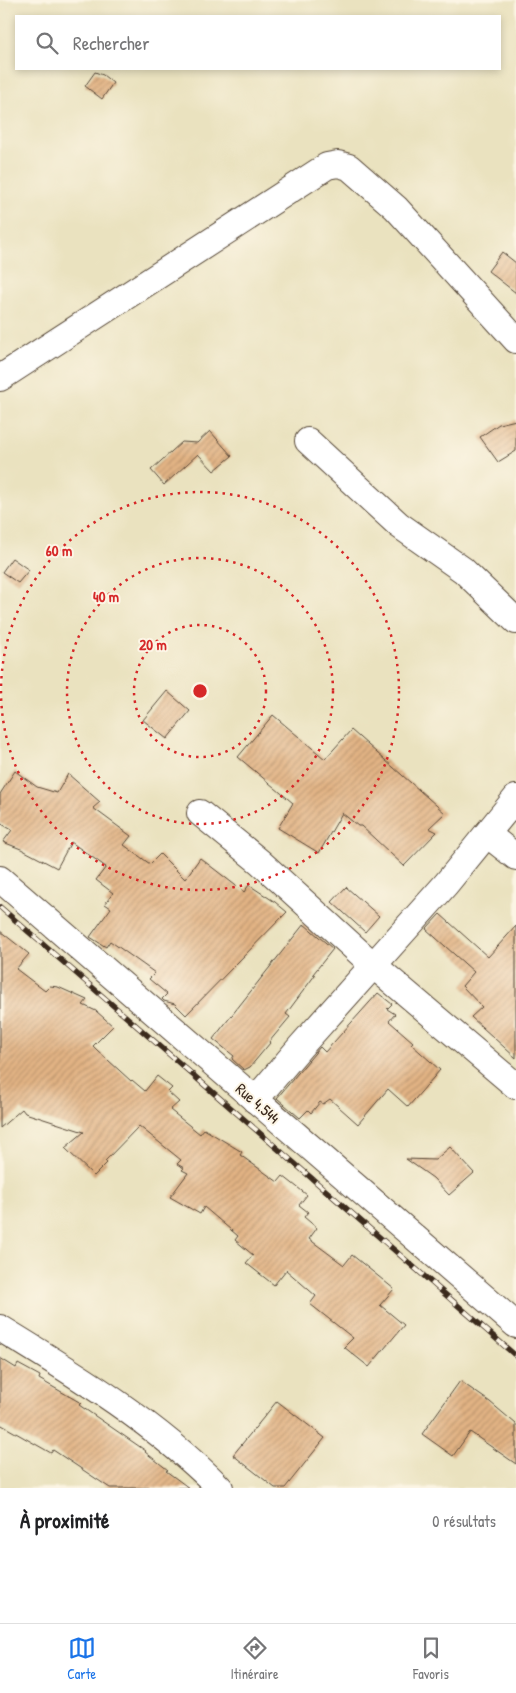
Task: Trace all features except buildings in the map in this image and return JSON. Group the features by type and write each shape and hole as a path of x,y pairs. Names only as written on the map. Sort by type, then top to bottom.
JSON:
{"street":[{"path":"0,378 327,166 338,164 348,167 396,208 516,340"},
{"path":"308,441 399,525 463,570 516,621"},
{"path":"255,1100 300,1046 446,884 516,798"},
{"path":"200,813 260,862 373,965 516,1086"},
{"path":"487,834 516,857"},
{"name":"Rue 4.544","path":"0,879 516,1325"},
{"path":"0,1328 92,1384 194,1461 220,1488"}],"railway":[{"path":"0,907 516,1356"}]}
